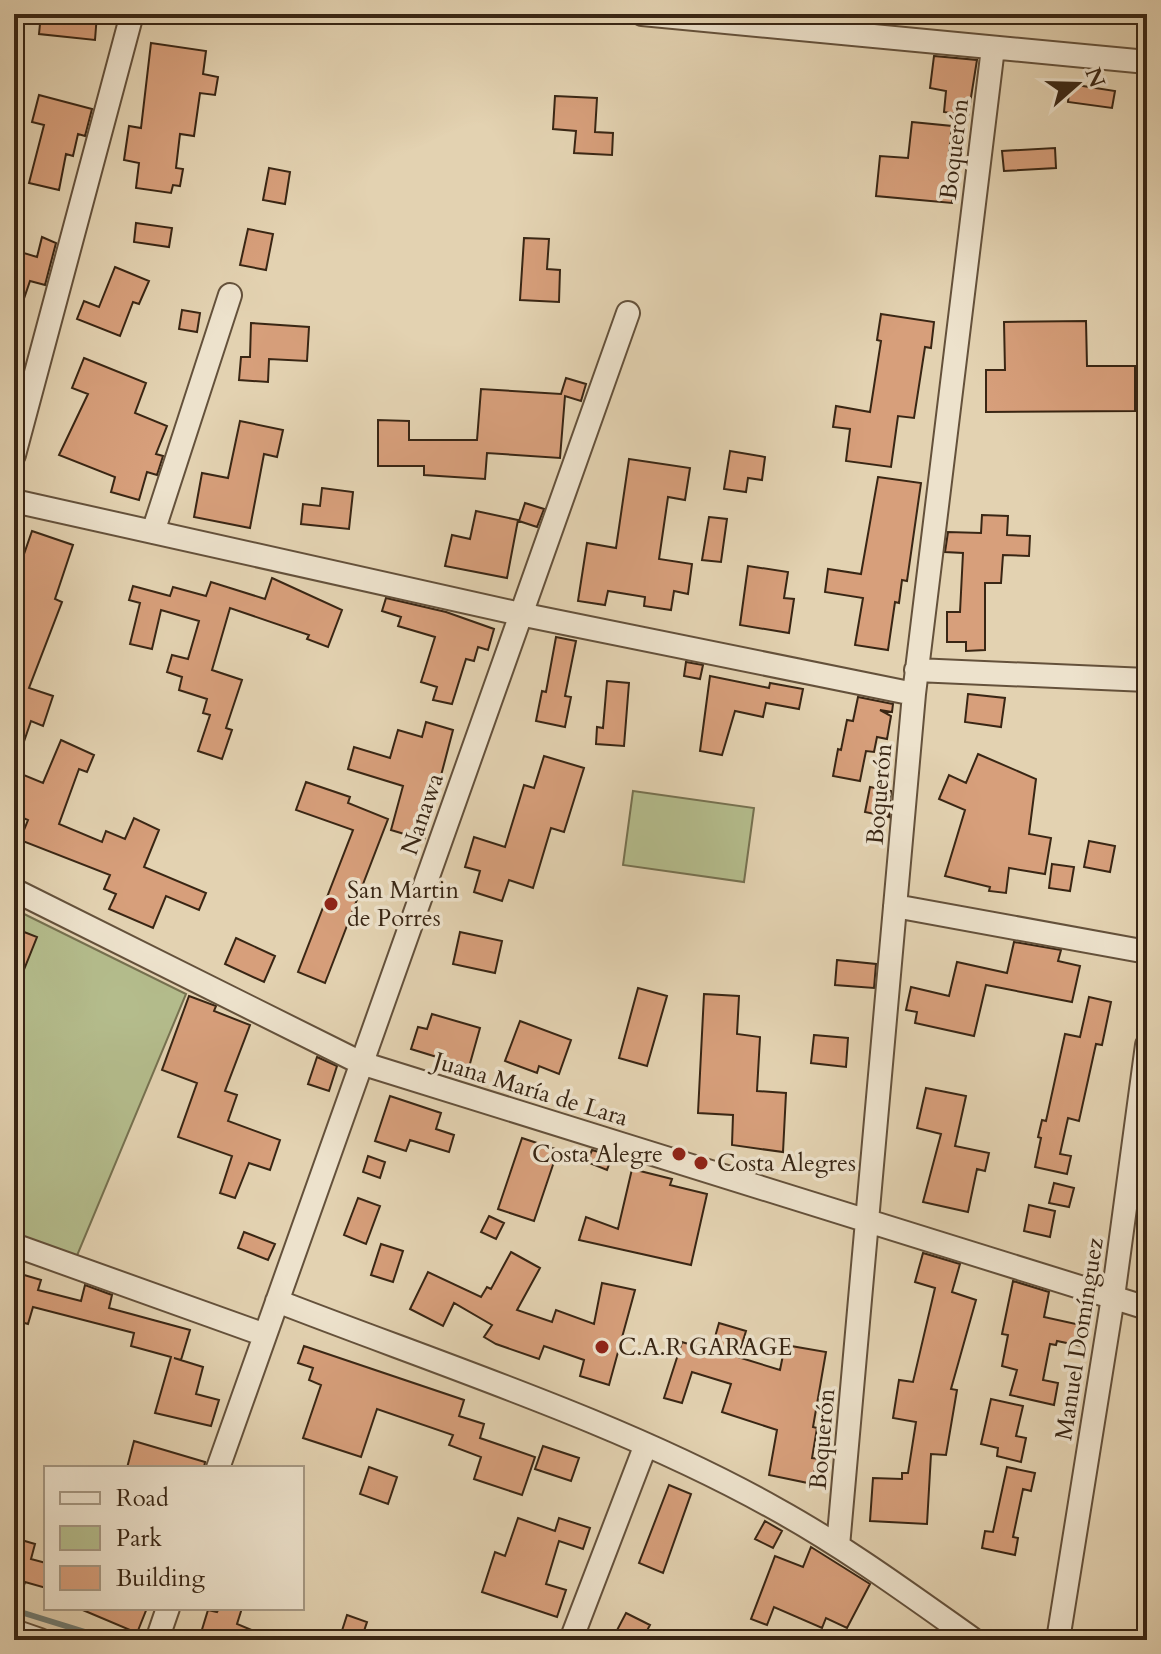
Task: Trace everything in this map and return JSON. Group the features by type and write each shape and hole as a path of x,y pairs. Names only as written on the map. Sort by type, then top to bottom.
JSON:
{"street":[{"path":"14,455 132,14"},
{"path":"642,14 713,17 877,37 1147,62"},
{"path":"877,37 879,14"},
{"name":"Boquerón","path":"838,1546 916,670 993,48"},
{"path":"153,532 230,295"},
{"name":"Nanawa","path":"219,1466 628,313"},
{"path":"14,501 520,614 914,694"},
{"path":"916,670 1147,680"},
{"name":"Juana María de Lara","path":"14,890 361,1063 1147,1308"},
{"path":"895,906 1147,952"},
{"name":"Manuel Domínguez","path":"1058,1640 1113,1297 1147,1045"},
{"path":"14,1245 265,1335"},
{"path":"277,1301 645,1447 776,1508 838,1546 974,1640"},
{"path":"571,1640 645,1447"},
{"path":"157,1640 167,1610"},
{"path":"14,1631 40,1640"}],"green space":[{"path":"633,791 754,808 744,882 623,865"},
{"path":"14,909 186,994 76,1258 14,1235"}],"building":[{"path":"41,14 97,14 95,40 39,34"},
{"path":"151,43 206,51 203,74 218,77 215,95 200,93 194,136 180,134 176,168 183,169 180,186 173,185 171,193 136,188 139,163 124,160 129,126 141,128"},
{"path":"934,56 977,60 968,116 944,112 946,91 930,88"},
{"path":"1070,84 1115,91 1112,108 1068,102"},
{"path":"39,95 92,109 85,136 78,134 73,156 66,154 59,190 29,183 44,125 32,122"},
{"path":"555,96 597,98 595,132 613,133 612,155 574,153 576,131 553,129"},
{"path":"912,122 952,126 948,162 955,163 952,203 876,196 880,156 908,158"},
{"path":"1055,148 1056,168 1004,171 1002,151"},
{"path":"269,168 290,172 285,204 263,200"},
{"path":"136,223 172,228 169,247 134,242"},
{"path":"248,229 273,234 266,270 240,265"},
{"path":"42,237 56,243 45,285 30,281 17,319 14,318 14,250 37,257"},
{"path":"524,238 549,239 547,269 560,270 559,302 520,300"},
{"path":"115,267 149,281 139,304 133,302 120,336 77,319 84,301 99,307"},
{"path":"182,310 200,313 197,332 179,329"},
{"path":"881,314 934,322 931,348 925,347 914,418 898,416 891,467 846,461 850,429 833,427 836,406 870,412 881,341 877,340"},
{"path":"1086,321 1087,366 1135,366 1135,411 986,412 986,370 1005,370 1004,322"},
{"path":"251,323 309,327 307,361 269,359 268,382 239,380 241,357 250,357"},
{"path":"84,358 146,383 135,413 167,426 156,454 163,456 157,475 147,472 139,500 111,492 115,477 59,455 88,394 72,388"},
{"path":"566,378 586,384 581,401 565,396 560,458 487,453 485,479 424,475 424,466 378,466 378,420 409,421 409,440 477,440 481,389 561,394"},
{"path":"240,421 283,430 277,457 264,454 250,528 194,517 202,473 228,478"},
{"path":"730,451 765,457 762,480 748,478 746,492 724,489"},
{"path":"629,459 690,468 685,500 668,497 659,559 692,564 688,594 674,591 671,610 644,606 645,597 608,591 605,605 578,601 587,543 616,548"},
{"path":"878,477 921,483 907,581 902,580 899,603 895,602 888,650 855,645 863,598 825,592 828,569 861,574"},
{"path":"322,488 353,492 349,529 301,524 303,504 320,506"},
{"path":"525,503 544,509 537,527 519,521"},
{"path":"476,511 518,520 507,578 445,566 452,535 470,539"},
{"path":"982,515 1008,516 1007,535 1030,536 1029,556 1003,555 1001,583 985,583 985,650 966,651 966,642 947,642 947,612 960,612 963,553 945,552 948,532 981,533"},
{"path":"709,517 727,519 721,562 702,560"},
{"path":"32,531 73,545 55,599 62,602 29,688 53,696 43,726 31,721 17,762 14,761 14,583"},
{"path":"748,566 788,572 784,598 794,599 789,633 740,625"},
{"path":"272,578 342,610 328,647 307,639 309,635 230,608 212,670 242,680 226,728 232,730 222,759 198,751 210,715 203,713 207,699 179,690 182,677 167,672 172,655 188,659 199,621 161,610 152,649 130,644 140,603 129,600 133,586 170,596 173,587 206,596 211,582 265,599"},
{"path":"386,598 446,612 494,629 488,650 478,647 474,661 466,659 452,704 433,700 437,687 421,682 435,637 398,626 401,617 382,611"},
{"path":"556,637 576,641 565,696 571,697 565,727 536,721 542,691 546,692"},
{"path":"686,662 703,665 700,679 684,676"},
{"path":"710,676 769,688 770,683 803,689 799,709 766,703 763,717 735,711 722,755 700,751"},
{"path":"607,681 629,683 624,746 596,744 597,727 603,728"},
{"path":"968,694 1005,698 1001,727 965,722"},
{"path":"858,697 893,704 892,712 880,710 891,716 887,739 877,737 874,752 866,751 860,781 833,776 847,720 853,721"},
{"path":"426,722 453,730 424,840 391,830 403,786 348,769 354,747 390,758 398,730 422,737"},
{"path":"61,740 94,755 87,772 79,769 59,824 102,842 106,831 125,839 134,818 159,830 144,867 206,893 199,910 166,896 153,928 109,909 116,894 104,889 110,875 20,840 28,820 14,814 14,771 43,783"},
{"path":"978,754 1036,779 1029,834 1051,838 1045,874 1009,868 1006,893 989,891 990,887 945,876 965,810 939,799 949,775 966,783"},
{"path":"544,756 584,768 564,832 551,828 533,888 509,880 502,901 474,892 480,871 465,867 474,837 505,847 524,785 534,788"},
{"path":"306,782 350,797 348,803 388,819 325,983 298,972 353,830 296,810"},
{"path":"870,787 891,791 889,817 865,812"},
{"path":"1089,841 1115,846 1110,872 1084,867"},
{"path":"1052,864 1074,867 1070,891 1049,888"},
{"path":"14,928 37,937 15,992 14,992"},
{"path":"460,932 502,941 495,973 453,964"},
{"path":"236,938 275,956 264,982 225,964"},
{"path":"1014,942 1061,950 1058,961 1080,966 1072,1002 986,985 974,1036 915,1023 917,1012 906,1010 911,987 949,996 957,962 1007,973"},
{"path":"837,960 876,964 874,988 835,985"},
{"path":"638,988 667,996 647,1066 619,1058"},
{"path":"704,994 739,996 737,1034 760,1037 757,1091 786,1093 783,1152 732,1145 733,1115 698,1113"},
{"path":"189,996 216,1006 214,1011 250,1025 225,1091 237,1095 228,1121 280,1140 270,1170 249,1163 235,1198 220,1193 232,1156 178,1137 197,1083 162,1070"},
{"path":"1089,997 1111,1002 1102,1045 1096,1044 1079,1121 1068,1118 1060,1154 1071,1156 1067,1174 1035,1167 1041,1138 1038,1137 1042,1120 1046,1121 1065,1034 1080,1037"},
{"path":"432,1014 480,1028 469,1067 411,1049 418,1027 427,1029"},
{"path":"520,1021 571,1040 559,1074 539,1066 537,1073 505,1061"},
{"path":"814,1035 848,1038 846,1067 811,1063"},
{"path":"317,1057 337,1066 329,1091 308,1084"},
{"path":"926,1088 966,1096 955,1146 989,1153 985,1171 977,1169 968,1212 923,1202 941,1134 917,1128"},
{"path":"390,1096 441,1113 436,1129 454,1135 449,1152 410,1140 406,1151 375,1141"},
{"path":"522,1138 558,1150 534,1221 498,1209"},
{"path":"592,1150 612,1156 607,1170 587,1162"},
{"path":"368,1156 385,1162 380,1178 363,1172"},
{"path":"632,1169 672,1179 670,1185 707,1194 691,1265 579,1240 586,1217 618,1229"},
{"path":"1054,1183 1074,1188 1069,1207 1049,1203"},
{"path":"358,1198 380,1206 366,1244 344,1235"},
{"path":"1029,1205 1055,1211 1050,1237 1024,1231"},
{"path":"489,1216 504,1223 496,1239 481,1232"},
{"path":"244,1232 275,1244 268,1260 238,1248"},
{"path":"381,1244 403,1251 393,1282 371,1275"},
{"path":"511,1252 540,1268 517,1310 552,1322 556,1310 594,1324 602,1283 635,1290 609,1385 580,1376 584,1360 544,1346 539,1359 496,1344 484,1337 492,1325 454,1303 443,1326 410,1309 428,1272 481,1297 487,1287 491,1289"},
{"path":"923,1253 960,1264 952,1292 976,1300 951,1389 957,1390 946,1455 931,1454 927,1524 870,1521 873,1478 902,1479 902,1473 908,1473 916,1422 893,1418 899,1380 913,1382 935,1288 915,1282"},
{"path":"14,1272 41,1280 38,1290 81,1301 85,1285 112,1295 109,1308 190,1330 181,1360 174,1358 203,1367 196,1394 219,1400 211,1426 155,1413 171,1357 131,1346 134,1333 33,1307 28,1324 14,1320"},
{"path":"1013,1281 1049,1292 1044,1317 1085,1326 1081,1346 1057,1341 1056,1345 1050,1344 1043,1380 1058,1383 1054,1405 1010,1395 1017,1370 1002,1366 1008,1335 1002,1334"},
{"path":"719,1323 746,1331 738,1357 780,1370 785,1345 826,1352 813,1427 817,1428 812,1458 821,1459 808,1483 769,1475 777,1430 722,1412 731,1384 692,1372 682,1403 664,1398 682,1342 711,1351"},
{"path":"304,1346 464,1400 459,1416 484,1424 480,1438 535,1457 522,1495 474,1479 481,1457 449,1445 453,1435 377,1409 361,1457 303,1438 321,1385 309,1380 313,1368 298,1363"},
{"path":"991,1399 1023,1406 1016,1436 1026,1438 1021,1462 997,1456 998,1448 981,1444"},
{"path":"134,1441 205,1462 204,1466 128,1466"},
{"path":"543,1446 579,1458 571,1481 535,1469"},
{"path":"369,1467 397,1477 388,1504 360,1494"},
{"path":"1007,1467 1035,1473 1031,1491 1023,1489 1013,1537 1018,1538 1015,1555 982,1548 985,1531 993,1532"},
{"path":"669,1485 691,1494 663,1573 639,1563"},
{"path":"518,1518 555,1531 559,1518 590,1528 583,1549 559,1541 546,1584 566,1590 557,1617 482,1592 495,1552 505,1556"},
{"path":"765,1521 782,1531 773,1548 755,1539"},
{"path":"18,1539 35,1544 31,1559 44,1562 44,1587 25,1582 19,1602 14,1601 14,1553"},
{"path":"811,1547 870,1584 847,1628 826,1618 822,1628 774,1607 767,1625 751,1619 775,1556 803,1567"},
{"path":"83,1610 146,1610 137,1633"},
{"path":"208,1610 241,1610 237,1624 276,1640 213,1640 200,1636"},
{"path":"626,1613 650,1625 642,1640 628,1640 615,1634"},
{"path":"347,1615 367,1622 361,1640 339,1640"}],"waterway":[{"path":"14,1610 111,1640"}],"place":[{"name":"San Martin de Porres","path":"331,904"},
{"name":"Costa Alegre","path":"679,1154"},
{"name":"Costa Alegres","path":"701,1163"},
{"name":"C.A.R GARAGE","path":"602,1347"}]}
